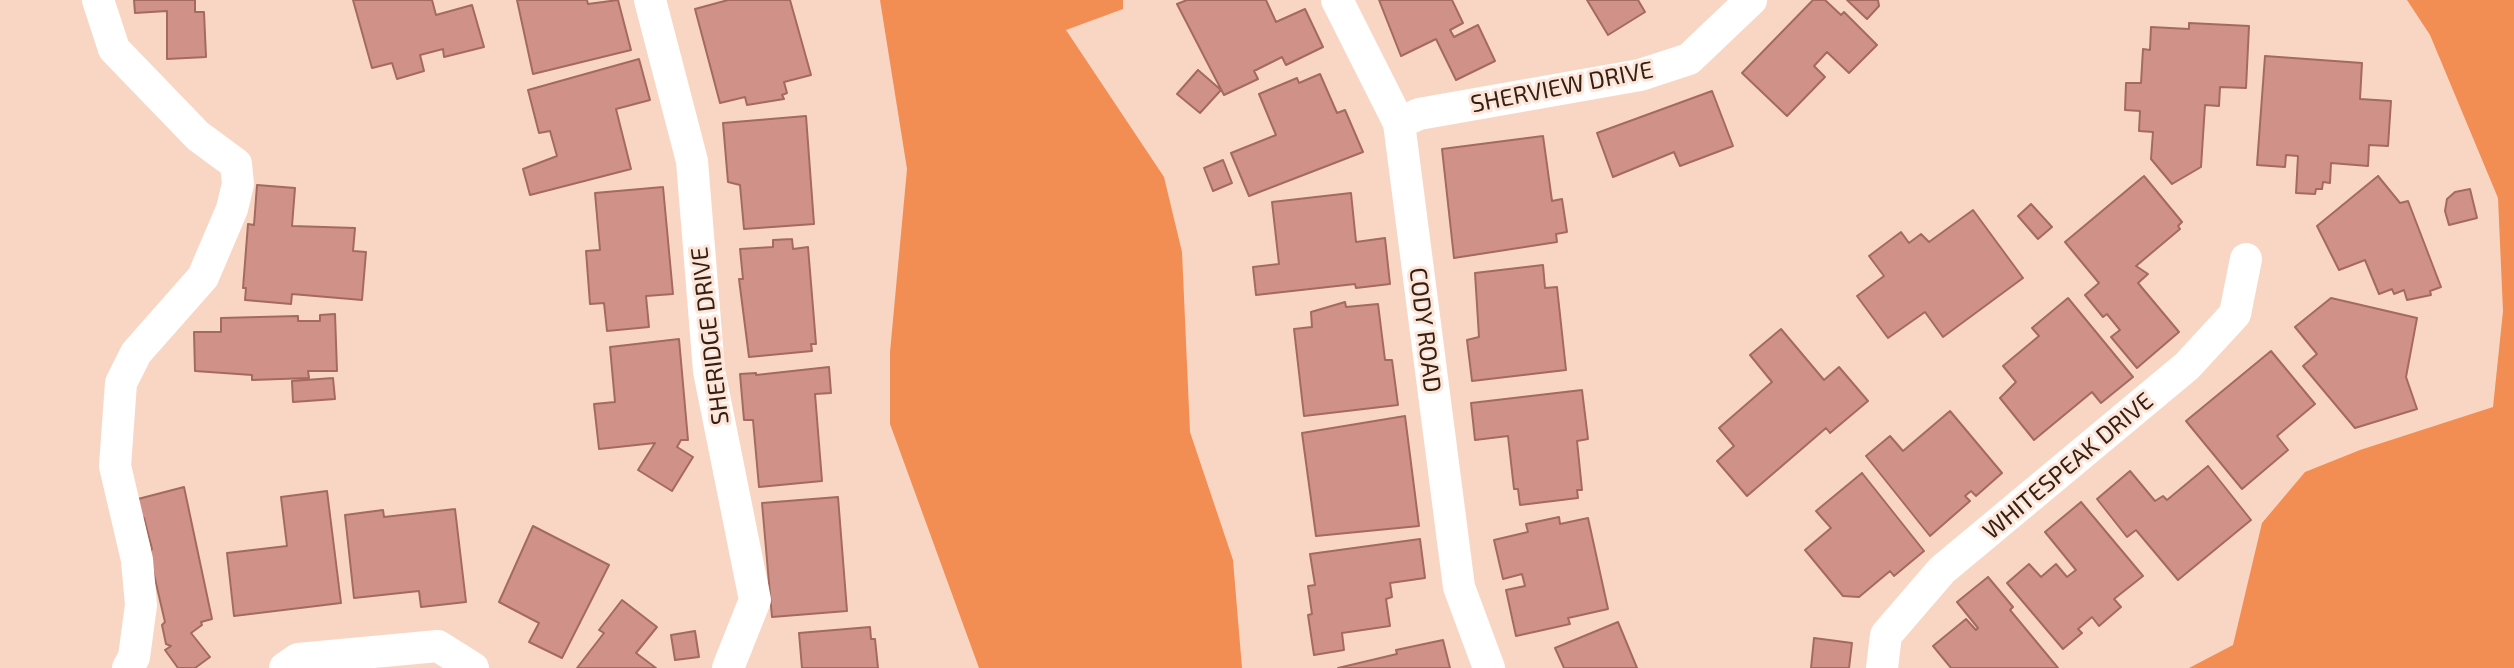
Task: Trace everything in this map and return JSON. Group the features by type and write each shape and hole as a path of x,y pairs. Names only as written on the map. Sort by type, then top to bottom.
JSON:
{"street":[{"path":"98,0 114,49 198,136 236,164 238,184 232,209 203,277 136,353 121,383 115,466 137,560 141,605 134,657 128,668"},
{"name":"SHERIDGE DRIVE","path":"650,0 692,161 709,371 755,600 728,668"},
{"name":"CODY ROAD","path":"1337,0 1399,123 1459,587 1489,668"},
{"name":"SHERVIEW DRIVE","path":"1399,123 1419,114 1640,75 1689,59 1751,0"},
{"name":"WHITESPEAK DRIVE","path":"1882,668 1886,635 1942,570 2187,366 2235,314 2246,259"},
{"path":"285,668 298,659 438,646 473,668"}],"shaded area":[{"path":"880,0 1123,0 1123,9 1066,30 1164,177 1182,252 1190,432 1233,560 1242,668 979,668 890,424 890,352 907,169"},
{"path":"2407,0 2514,0 2514,668 2189,668 2233,645 2262,523 2305,472 2360,450 2493,407 2503,311 2498,198 2430,35"}],"building":[{"path":"134,0 195,0 195,12 204,12 206,57 167,59 167,11 135,13"},
{"path":"353,0 432,0 436,15 472,5 484,47 444,57 443,49 420,55 424,71 397,79 392,63 372,68"},
{"path":"517,0 587,0 588,4 618,0 631,50 533,74"},
{"path":"728,0 790,0 811,75 784,82 787,93 782,95 784,99 747,105 745,97 720,103 695,9"},
{"path":"1187,0 1266,0 1276,22 1305,9 1323,47 1286,65 1282,57 1254,71 1258,79 1224,95 1177,4"},
{"path":"1379,0 1452,0 1463,23 1450,30 1454,37 1478,25 1495,61 1456,80 1436,39 1401,56"},
{"path":"1587,0 1638,0 1645,12 1608,35"},
{"path":"1813,0 1825,0 1841,15 1844,12 1877,45 1849,73 1827,52 1814,66 1825,77 1787,116 1742,73"},
{"path":"1847,0 1878,0 1879,6 1867,19"},
{"path":"2189,23 2249,26 2246,88 2220,87 2219,106 2205,105 2201,167 2172,184 2151,159 2153,132 2139,131 2140,111 2125,110 2126,83 2141,83 2143,49 2150,50 2151,27 2189,29"},
{"path":"2265,56 2362,63 2360,99 2391,101 2388,146 2369,145 2368,166 2331,163 2330,183 2323,182 2322,189 2316,189 2315,194 2296,193 2298,156 2286,155 2285,167 2257,165"},
{"path":"639,59 650,100 616,109 631,169 530,195 523,169 557,156 550,131 539,133 528,90"},
{"path":"1198,70 1221,90 1200,113 1177,94"},
{"path":"1320,74 1337,113 1345,110 1363,152 1249,196 1231,153 1276,135 1259,94 1297,78 1299,83"},
{"path":"1712,91 1733,146 1680,166 1674,152 1613,177 1597,133"},
{"path":"806,116 814,224 744,229 740,185 728,182 723,123"},
{"path":"1543,136 1552,201 1562,199 1567,232 1556,234 1557,242 1454,258 1442,149"},
{"path":"1223,160 1232,183 1213,191 1204,168"},
{"path":"2144,176 2182,222 2178,226 2180,229 2136,266 2148,274 2138,283 2179,332 2137,368 2111,337 2120,330 2107,314 2103,317 2085,295 2099,283 2065,242"},
{"path":"2378,176 2400,203 2408,201 2441,287 2430,291 2431,295 2407,300 2404,290 2394,294 2392,289 2379,294 2365,260 2339,270 2317,226"},
{"path":"257,185 295,188 292,226 355,228 353,251 366,252 362,300 292,294 291,304 245,300 246,288 243,288 248,224 254,225"},
{"path":"663,187 673,294 646,296 649,327 607,331 604,303 590,304 586,251 600,250 595,193"},
{"path":"2470,189 2477,218 2449,225 2445,211 2447,199 2455,192"},
{"path":"1351,193 1356,242 1385,238 1390,284 1356,288 1355,284 1256,295 1253,267 1279,264 1272,202"},
{"path":"2031,204 2052,227 2038,239 2018,216"},
{"path":"1973,210 2023,278 1943,337 1925,312 1888,338 1857,296 1884,276 1869,256 1901,232 1909,243 1921,234 1929,242"},
{"path":"792,239 793,249 808,247 816,344 811,344 812,351 749,357 739,279 743,279 740,249 773,247 773,240"},
{"path":"1543,265 1545,288 1557,287 1566,370 1472,381 1467,340 1479,337 1475,273"},
{"path":"2068,298 2133,377 2101,403 2092,392 2034,440 2000,398 2016,382 2003,366 2039,336 2032,328"},
{"path":"2331,298 2417,318 2406,377 2417,409 2355,428 2303,366 2317,354 2295,327"},
{"path":"1345,302 1346,307 1378,304 1385,360 1392,360 1398,405 1304,416 1294,329 1312,327 1311,312"},
{"path":"335,314 337,371 308,371 309,378 252,380 252,375 195,371 194,332 221,332 221,318 298,316 298,321 320,321 320,315"},
{"path":"1781,329 1824,380 1839,367 1868,401 1830,433 1826,428 1747,496 1717,461 1734,446 1719,428 1772,382 1750,355"},
{"path":"679,339 688,440 681,440 677,447 693,457 672,491 638,470 655,443 599,449 594,404 615,402 610,347"},
{"path":"2271,351 2315,404 2277,436 2288,450 2242,489 2186,421"},
{"path":"829,367 831,393 815,394 822,481 759,487 753,420 744,420 740,374"},
{"path":"333,378 335,399 293,402 292,381"},
{"path":"1582,390 1588,439 1577,441 1582,490 1577,490 1578,498 1520,505 1518,489 1514,489 1508,436 1475,440 1471,403"},
{"path":"1950,411 2002,473 1976,496 1971,491 1965,496 1970,501 1930,536 1866,456 1890,436 1903,451"},
{"path":"1405,416 1419,526 1316,536 1302,433"},
{"path":"2208,466 2251,520 2178,580 2136,530 2127,537 2097,499 2130,471 2155,501 2163,496 2167,500"},
{"path":"1862,473 1924,551 1894,576 1890,571 1859,597 1843,596 1805,550 1831,528 1816,511"},
{"path":"184,487 212,619 201,622 202,625 191,633 210,657 195,668 178,668 165,650 171,646 166,644 162,625 165,622 149,553 152,549 144,518 139,516 138,499"},
{"path":"327,491 341,603 234,616 227,553 287,546 281,497"},
{"path":"838,497 847,611 772,617 762,503"},
{"path":"2081,502 2143,576 2114,599 2121,607 2099,626 2092,617 2078,629 2082,633 2063,649 2007,583 2029,564 2041,577 2056,564 2067,577 2076,570 2045,532"},
{"path":"455,509 466,602 421,607 419,591 354,598 345,515 383,510 384,517"},
{"path":"1559,517 1560,524 1588,518 1608,609 1568,618 1570,624 1516,636 1506,590 1525,586 1522,574 1503,579 1494,540 1528,532 1526,524"},
{"path":"533,526 609,565 562,658 529,642 539,623 499,602"},
{"path":"1420,539 1425,578 1390,583 1392,597 1386,599 1390,626 1342,633 1344,650 1314,655 1308,615 1312,614 1308,586 1315,585 1310,554"},
{"path":"1988,577 2013,607 2010,610 2058,668 1951,668 1933,646 1966,619 1976,630 1978,628 1957,602"},
{"path":"622,600 657,627 636,653 656,668 577,668 604,633 599,630"},
{"path":"1618,622 1637,668 1564,668 1555,648"},
{"path":"870,627 871,639 875,639 878,668 802,668 799,633"},
{"path":"695,631 699,657 675,660 671,635"},
{"path":"1814,638 1852,643 1849,668 1811,668"},
{"path":"1443,640 1450,668 1338,668 1397,654 1396,650"}]}
